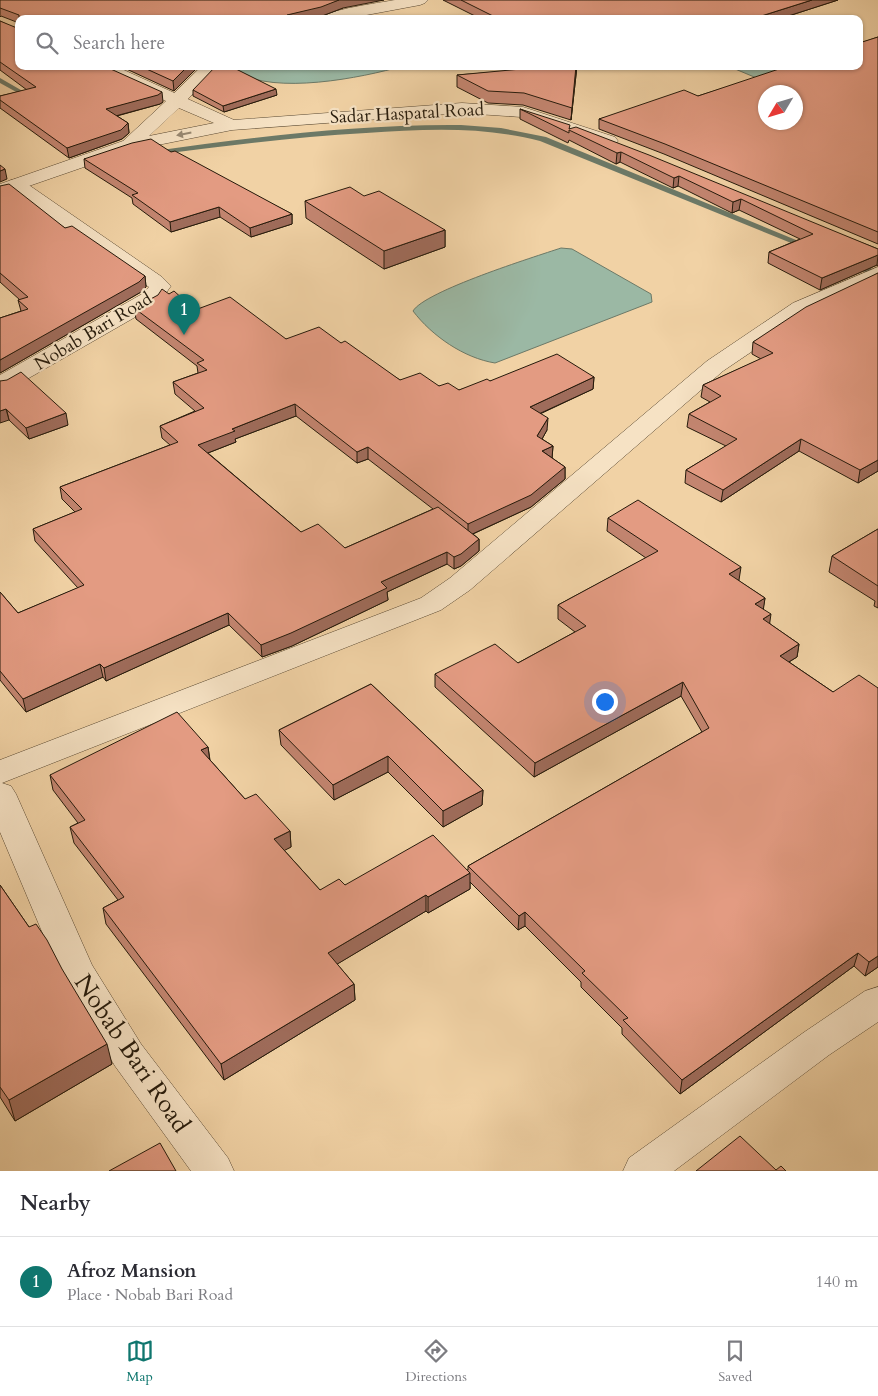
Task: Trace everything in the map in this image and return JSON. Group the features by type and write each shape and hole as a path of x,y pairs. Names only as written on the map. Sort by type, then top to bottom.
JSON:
{"street":[{"path":"341,15 420,0"},
{"name":"Sadar Haspatal Road","path":"110,70 232,125 462,108 499,109 522,112 622,146"},
{"path":"129,145 208,70"},
{"path":"8,188 129,145 232,125"},
{"name":"Nobab Bari Road","path":"0,385 150,300 160,286 8,188"},
{"path":"0,772 431,604 460,584 715,366 801,308 871,277"},
{"name":"Nobab Bari Road","path":"0,794 76,972 128,1055 214,1171"},
{"path":"643,1171 816,1044 878,1002"}],"shaded area":[{"path":"238,70 389,70 342,79 295,83 253,79 237,72"},
{"path":"738,70 794,70 759,79"},
{"path":"561,248 572,249 651,294 652,302 495,363 460,351 429,329 413,311 437,294 458,285"}],"building":[{"path":"0,0 339,0 321,7 287,15 19,15 0,8"},
{"path":"461,0 812,0 764,15 491,15"},
{"path":"0,21 15,27 15,70 113,70 162,92 158,95 106,109 128,123 121,130 67,148 0,100 0,96 36,87 0,62"},
{"path":"878,37 878,232 665,144 599,119 684,90 698,96 776,70 863,70 863,42"},
{"path":"149,70 184,70 173,81"},
{"path":"212,70 238,70 276,89 223,106 193,90"},
{"path":"510,70 576,70 572,108 524,93 488,91 457,75"},
{"path":"520,109 570,125 569,129 576,127 649,155 878,249 878,255 822,278 769,252 813,234 741,199 733,202 679,176 674,178 621,152 617,153 569,130 569,133"},
{"path":"151,139 171,152 175,151 292,214 250,228 219,207 170,222 132,195 138,193 84,159 132,143"},
{"path":"9,184 65,228 72,226 145,276 139,282 0,360 0,318 28,309 18,300 28,297 0,273 0,186"},
{"path":"350,187 364,196 379,191 445,230 384,251 305,201"},
{"path":"878,273 878,460 860,470 801,439 723,490 686,470 737,439 689,414 721,396 703,385 773,353 753,342 806,307"},
{"path":"162,289 169,294 174,291 195,310 230,297 286,339 319,327 341,343 345,341 400,380 420,373 439,386 448,383 459,390 487,379 490,381 557,354 594,377 530,407 548,418 537,436 553,446 542,451 565,467 531,495 468,524 368,447 357,452 295,404 232,429 235,431 198,445 301,532 318,524 345,548 438,507 479,539 461,554 454,557 447,552 381,582 387,588 261,645 228,613 104,668 100,664 23,699 0,671 0,592 18,613 84,585 33,529 82,509 60,487 178,442 160,426 204,408 173,382 207,370 197,363 204,360 134,308 158,295"},
{"path":"21,372 66,413 26,428 6,409 0,411 0,381 7,380"},
{"path":"638,500 741,567 729,574 765,598 755,604 771,614 763,619 799,644 780,656 833,692 859,675 878,688 878,956 869,962 858,953 682,1080 623,1020 628,1018 582,973 585,971 525,912 519,916 468,866 709,728 683,682 535,763 435,674 495,644 518,663 586,626 558,605 658,551 608,518"},
{"path":"878,529 878,586 832,556"},
{"path":"371,684 483,790 443,811 388,756 333,785 279,730"},
{"path":"177,712 208,747 201,750 245,799 256,794 290,831 274,839 320,890 339,879 345,885 433,835 470,873 428,897 426,895 328,953 354,984 221,1064 103,908 124,897 70,827 85,820 50,775"},
{"path":"0,885 29,927 36,924 47,940 107,1044 9,1100 0,1087"},
{"path":"740,1136 776,1170 781,1166 786,1171 696,1171"},
{"path":"160,1143 176,1171 109,1171"}],"waterway":[{"path":"0,80 31,98"},
{"path":"154,153 265,139 349,132 440,127 501,130 543,139 809,247"},
{"path":"852,264 878,274"}],"place":[{"name":"Afroz Mansion","path":"184,335"}]}
